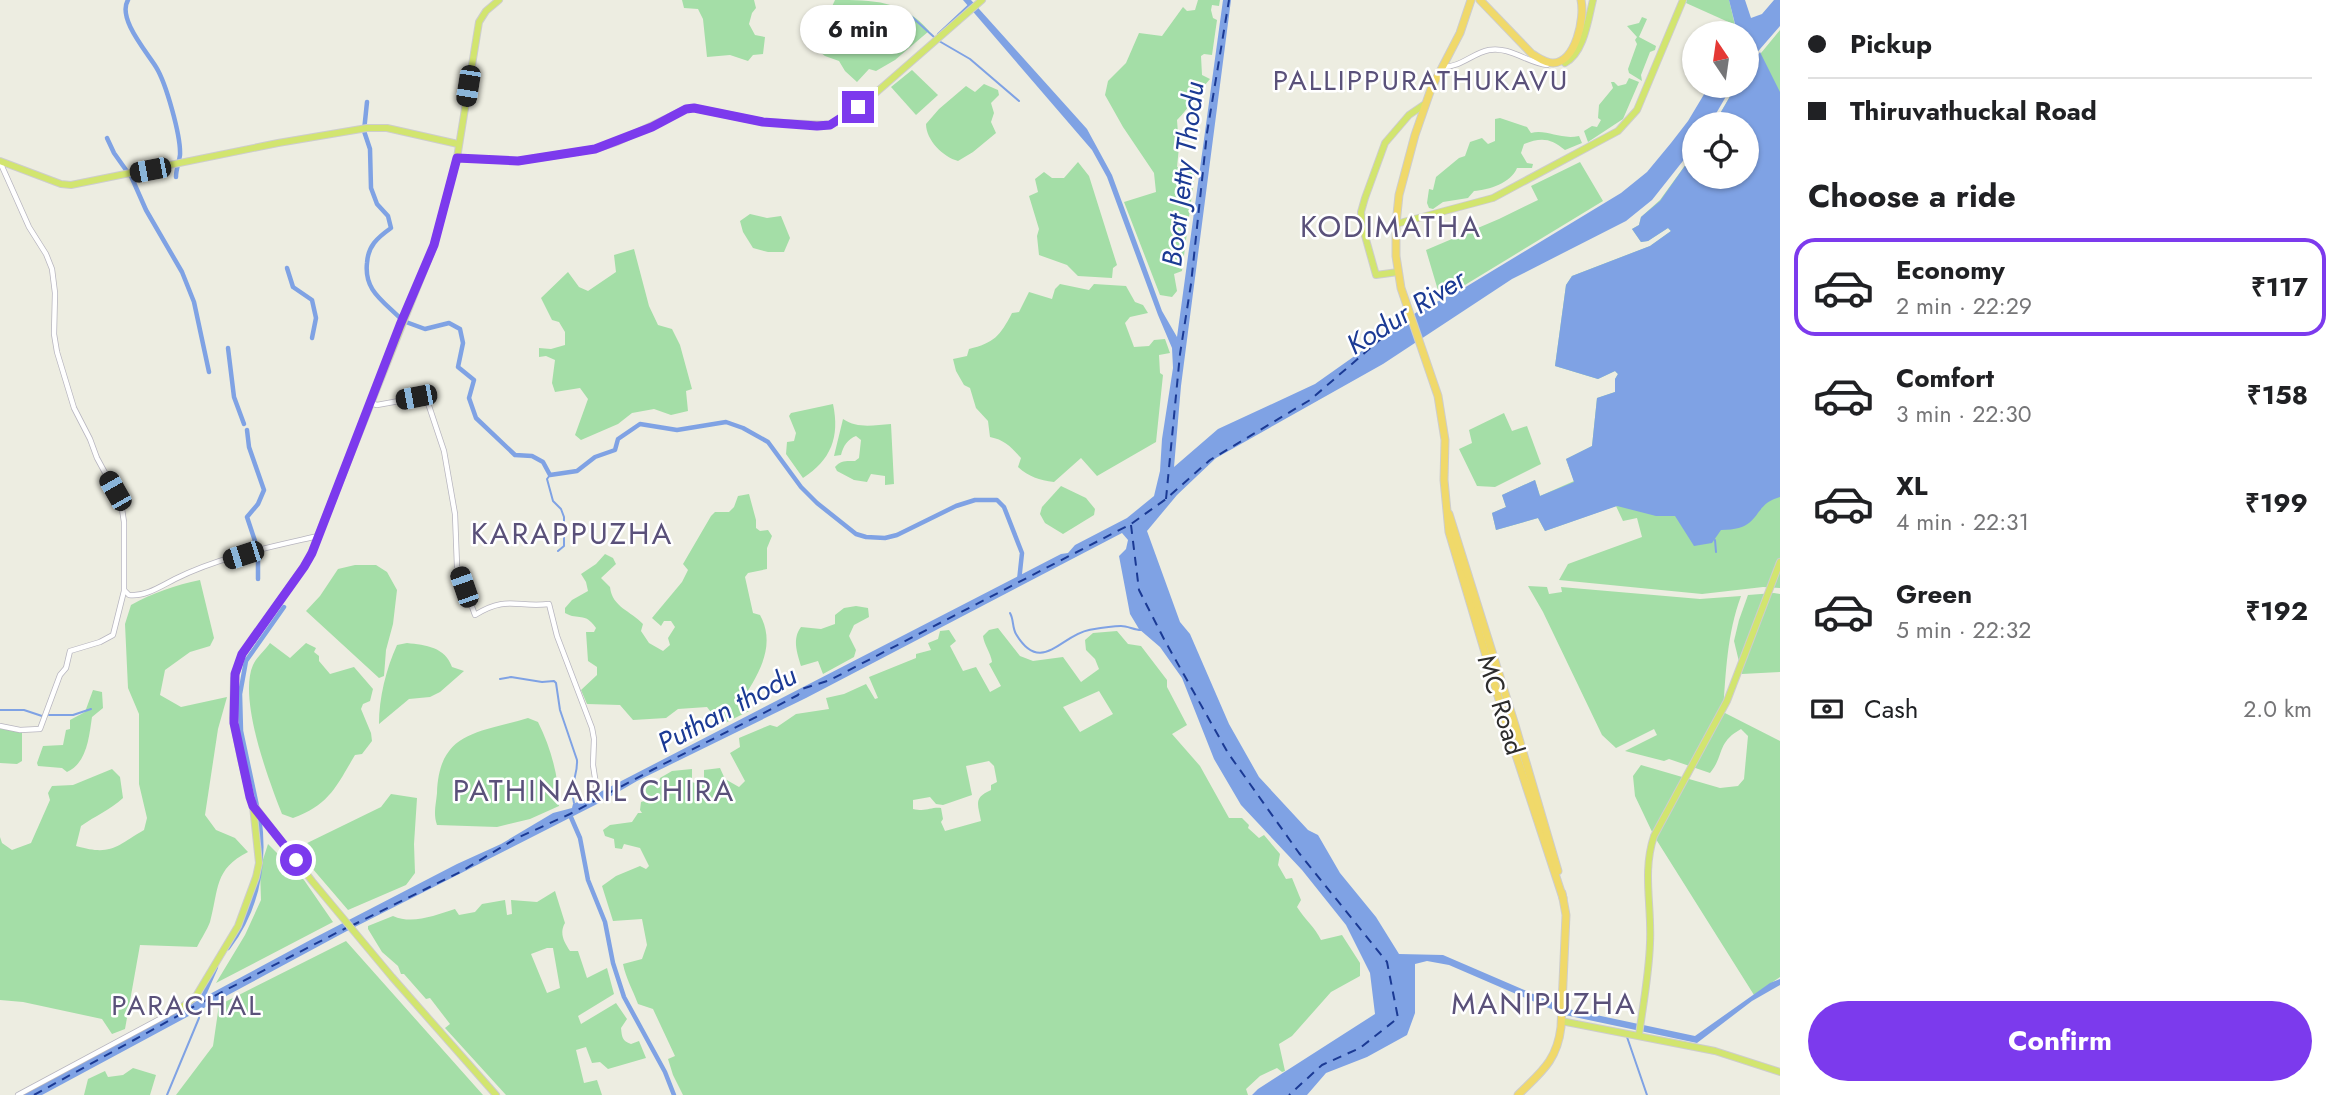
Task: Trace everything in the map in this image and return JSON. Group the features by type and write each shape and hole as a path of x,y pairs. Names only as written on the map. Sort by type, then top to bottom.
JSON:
{"highway":[{"path":"1470,2 1482,2 1532,54 1542,60 1559,62 1574,44 1580,29 1583,17 1581,0"},
{"name":"MC Road","path":"1470,2 1460,33 1425,104 1401,186 1396,224 1398,272 1436,391 1443,428 1448,532 1504,701 1566,915 1558,1045 1552,1059 1518,1095"}],"main road":[{"path":"181,1007 195,996 245,910 259,863 253,806 234,723 235,674 242,654 304,567 434,245 457,158 479,22 486,11 499,0"},
{"path":"1559,62 1565,63 1575,54 1588,25 1592,0"},
{"path":"1396,224 1493,198 1618,131 1637,110 1683,0"},
{"path":"457,158 518,161 595,149 617,142 686,109 694,108 763,122 830,125 865,102 980,1"},
{"path":"1398,272 1376,275 1361,212 1385,143 1409,115 1425,104"},
{"path":"0,162 67,185 364,128 395,129 458,145"},
{"path":"1639,1035 1651,941 1647,864 1649,849 1727,701 1780,562"},
{"path":"253,806 388,972 496,1095"},
{"path":"1561,1021 1715,1051 1780,1072"}],"street":[{"path":"1442,67 1456,65 1494,50 1512,53 1539,64 1559,62"},
{"path":"0,162 29,227 52,269 57,352 74,408 115,491 124,522 124,591 113,635 70,651 66,668 60,676 40,729 20,730 0,726"},
{"path":"370,403 377,405 426,397 444,451 455,513 457,566 475,615 500,604 549,604 557,636 592,728 597,790"},
{"path":"124,591 129,595 140,595 194,570 262,549 318,536"},
{"path":"18,1095 181,1007"}],"green space":[{"path":"682,0 754,0 756,8 749,24 755,35 765,37 763,54 753,55 748,61 730,55 707,57 703,19 698,9 684,8"},
{"path":"835,0 862,0 886,4 909,13 929,31 895,60 876,71 869,69 857,82 839,61 816,49 818,37"},
{"path":"1198,0 1220,0 1219,6 1212,5 1211,10 1213,18 1217,20 1212,55 1201,56 1202,75 1210,79 1177,120 1177,167 1195,171 1182,271 1174,274 1177,291 1172,297 1160,295 1124,202 1156,192 1154,173 1105,95 1108,81 1126,63 1139,33 1162,36 1183,7 1187,11 1195,10"},
{"path":"1687,0 1729,0 1734,21 1726,21 1686,3"},
{"path":"1642,17 1647,19 1639,37 1656,46 1655,50 1650,52 1641,75 1642,81 1629,73 1637,37 1627,26 1639,23"},
{"path":"1780,30 1780,588 1763,587 1702,594 1559,580 1568,564 1642,537 1637,518 1623,521 1616,506 1545,531 1538,518 1496,530 1492,513 1506,507 1502,495 1535,480 1540,496 1574,481 1566,459 1592,446 1597,398 1615,392 1615,379 1618,374 1615,371 1598,379 1555,366 1566,285 1572,276 1650,246 1671,231 1668,228 1648,241 1641,242 1632,229 1639,225 1641,217 1660,200 1682,170 1682,189 1759,189 1759,112 1721,112 1729,98 1759,98 1759,55"},
{"path":"912,70 938,95 916,115 891,87"},
{"path":"1629,78 1639,82 1623,119 1588,142 1584,131 1592,126 1597,127 1601,120 1598,118 1599,105 1613,88 1611,82 1618,86 1626,84"},
{"path":"984,84 998,90 999,95 991,103 994,113 991,122 996,133 958,161 952,159 932,142 926,124 966,86 975,92"},
{"path":"1500,118 1527,127 1531,133 1579,136 1582,143 1565,150 1546,140 1524,144 1521,153 1527,163 1533,164 1532,168 1517,168 1510,178 1499,185 1474,191 1468,198 1443,202 1433,209 1429,208 1429,189 1433,190 1436,177 1465,156 1470,142 1482,138 1488,144 1495,141 1495,119"},
{"path":"1078,162 1089,176 1117,265 1113,268 1112,278 1078,276 1067,265 1039,255 1039,229 1029,196 1038,192 1035,179 1044,172 1052,178 1064,178"},
{"path":"1580,162 1603,201 1460,288 1440,297 1426,250 1538,200 1531,186"},
{"path":"750,214 767,218 781,216 790,238 784,252 753,248 740,221"},
{"path":"634,249 649,306 658,325 672,329 680,345 692,389 686,391 688,411 671,415 654,409 632,413 618,424 581,440 575,435 588,399 580,388 555,392 552,383 555,360 546,356 539,357 539,348 551,349 565,345 565,332 559,322 552,320 541,298 568,272 579,287 588,291 616,272 614,255"},
{"path":"1060,284 1089,290 1094,284 1126,286 1135,302 1143,305 1148,313 1130,317 1125,323 1134,347 1149,346 1154,340 1165,339 1170,353 1159,355 1160,373 1163,375 1156,442 1097,476 1081,458 1054,482 1034,477 1022,470 1018,467 1021,458 1014,450 1004,442 990,437 988,421 976,408 970,388 964,385 953,359 967,356 969,349 985,344 995,337 1012,313 1019,312 1029,292 1052,299"},
{"path":"833,404 835,427 831,447 813,471 803,478 786,454 787,442 794,441 796,433 789,416 791,413"},
{"path":"1504,413 1512,431 1527,426 1541,464 1495,487 1477,486 1459,449 1472,443 1469,430"},
{"path":"843,419 860,425 891,424 894,484 885,485 885,476 871,474 867,482 854,480 837,471 835,467 839,463 859,458 861,440 856,436 846,443 841,455 834,456"},
{"path":"1061,486 1086,498 1095,509 1094,515 1063,534 1045,523 1040,514 1042,507"},
{"path":"749,494 756,528 760,531 768,530 772,536 767,548 767,569 748,573 745,577 753,613 760,615 767,637 764,658 744,697 749,711 715,728 714,716 707,707 678,709 666,718 633,720 620,705 587,704 581,690 597,675 597,667 588,661 586,632 594,632 596,628 585,618 565,613 565,608 572,600 588,591 581,574 605,554 613,558 616,564 601,578 610,587 618,604 643,624 641,631 649,643 663,651 670,645 668,638 675,627 671,621 664,621 661,626 652,618 682,582 688,570 683,564 711,516 715,512 729,512 738,496"},
{"path":"355,565 376,565 387,572 397,590 384,676 379,678 306,611 338,569"},
{"path":"200,580 214,638 210,646 190,652 165,670 160,695 181,707 227,697 218,729 205,815 216,830 235,838 248,852 229,865 223,873 210,922 197,947 140,945 125,1029 112,1034 102,1019 23,1002 0,1000 0,837 2,843 12,850 31,843 50,800 48,793 52,786 73,785 112,769 120,777 123,798 81,826 76,846 105,850 144,830 147,818 139,784 139,714 128,688 125,624 131,605 164,590"},
{"path":"1528,586 1547,587 1549,594 1562,592 1561,587 1700,599 1741,596 1730,639 1723,712 1780,741 1780,977 1754,995 1654,836 1635,796 1633,776 1641,765 1720,788 1738,786 1744,779 1748,736 1741,729 1733,734 1724,744 1710,773 1669,759 1664,761 1625,751 1657,735 1654,729 1616,748 1602,735"},
{"path":"1780,594 1780,672 1742,674 1734,641 1748,595"},
{"path":"844,608 868,608 869,617 854,625 849,636 856,650 854,657 823,674 818,661 801,666 796,641 801,627 821,629 835,624 835,615"},
{"path":"998,628 1020,656 1033,661 1063,657 1081,682 1099,669 1095,659 1086,650 1085,640 1093,633 1117,631 1128,644 1141,646 1167,680 1167,687 1187,725 1172,734 1200,766 1229,818 1242,818 1249,825 1248,828 1259,838 1264,835 1280,854 1278,865 1286,879 1292,878 1301,900 1297,907 1321,940 1342,935 1360,963 1360,976 1331,992 1292,1036 1279,1044 1285,1071 1277,1068 1260,1076 1246,1089 1248,1095 683,1095 668,1059 675,1056 653,1009 638,1004 623,964 642,959 647,945 642,919 613,921 602,886 616,876 640,866 646,869 649,866 640,848 624,844 622,849 615,848 614,839 605,836 603,830 610,825 632,822 638,813 642,813 641,802 647,800 643,786 659,783 660,778 672,771 692,769 692,782 698,784 704,781 704,770 720,768 725,779 739,787 745,781 730,753 740,747 739,738 770,725 777,727 796,714 829,709 826,698 844,694 866,684 875,699 878,698 869,677 916,658 916,654 931,650 928,643 938,639 940,631 949,630 956,641 950,646 963,671 976,667 990,692 1001,686 989,664 992,662 983,636 989,630","holes":["1099,691 1113,714 1080,732 1063,707","989,761 994,766 997,782 979,799 981,821 945,831 941,822 941,808 913,809 913,800 930,797 936,804 943,805 972,795 966,766"]},
{"path":"270,643 290,658 306,643 316,648 314,652 330,674 354,667 373,689 370,701 363,704 361,709 372,741 362,754 355,755 337,786 323,801 293,818 282,814 270,782 257,740 249,698 249,680 253,665"},
{"path":"407,643 434,648 445,655 452,667 464,671 440,692 430,697 409,699 379,724 382,694 390,664 397,645"},
{"path":"93,690 102,692 103,708 92,717 86,749 79,762 67,772 62,768 38,766 43,746 63,745 66,730 70,729 70,720 85,712"},
{"path":"528,718 538,722 547,742 556,774 559,806 530,819 497,827 437,825 435,809 439,773 453,746 478,732"},
{"path":"0,728 22,731 22,761 17,764 0,763"},
{"path":"391,794 417,798 415,873 406,885 348,910 312,868 299,847 381,807"},
{"path":"268,844 304,880 333,922 216,983 245,935 261,900 260,869"},
{"path":"555,891 565,923 562,930 564,941 570,951 578,951 587,978 607,968 614,994 578,1016 581,1024 616,1003 627,1019 621,1028 623,1038 631,1044 639,1041 646,1058 608,1069 600,1062 592,1063 586,1047 576,1050 584,1083 597,1080 602,1095 506,1095 445,1028 450,1024 430,998 426,999 404,974 401,974 398,966 382,952 368,929 368,926 393,916 408,920 455,909 459,915 475,912 482,904 505,900 507,915 512,914 511,900 537,902","holes":["553,948 560,988 547,993 531,954"]},
{"path":"346,941 483,1095 176,1095 213,1046 219,1005"},
{"path":"133,1068 156,1075 150,1095 84,1095 88,1079 105,1071 108,1077 123,1075"}],"water":[{"path":"963,0 971,0 1087,129 1112,175 1162,311 1177,337 1223,0 1231,0 1181,386 1174,467 1218,429 1315,384 1417,312 1464,288 1621,193 1647,172 1682,129 1682,162 1652,200 1626,221 1512,279 1383,364 1216,458 1177,495 1147,531 1180,622 1190,634 1229,724 1259,777 1308,830 1318,835 1340,873 1376,917 1399,954 1443,955 1568,1009 1695,1036 1770,983 1780,979 1780,985 1752,1001 1697,1043 1565,1015 1449,965 1427,961 1415,964 1415,1013 1407,1035 1367,1057 1326,1073 1307,1095 1252,1095 1375,1014 1370,973 1346,925 1302,870 1241,805 1214,759 1182,678 1160,647 1139,629 1130,614 1119,556 1126,549 1128,540 1122,533 806,698 637,781 601,802 345,932 42,1095 22,1095 314,938 501,844 553,813 572,808 573,804 1061,554 1068,553 1075,545 1127,518 1154,496 1160,471 1173,368 1172,348 1107,177 1092,150"},
{"path":"1729,0 1745,0 1751,18 1762,14 1774,0 1780,0 1780,26 1759,50 1759,21 1734,21"},
{"path":"1759,53 1780,92 1780,497 1764,506 1751,522 1744,526 1721,530 1712,543 1694,546 1675,516 1656,516 1617,506 1545,531 1538,518 1496,530 1492,513 1506,507 1502,495 1535,480 1540,496 1574,482 1566,459 1592,446 1597,398 1615,392 1615,379 1618,374 1615,371 1598,379 1555,366 1566,285 1572,276 1650,246 1671,231 1668,228 1648,241 1641,242 1632,229 1639,225 1641,217 1660,201 1682,170 1682,189 1759,189 1759,112 1721,112 1729,98 1759,98"},
{"path":"1702,98 1725,98 1717,112 1693,112"}],"waterway":[{"path":"128,0 126,16 129,25 156,67 172,110 180,146 176,177"},
{"path":"938,34 969,5"},
{"path":"896,10 912,17 934,37"},
{"path":"939,41 970,59 1019,101"},
{"path":"367,102 364,131 370,149 371,188 377,204 388,216 391,228 371,247 368,280 381,300 400,318"},
{"path":"107,138 126,170"},
{"path":"131,176 146,210 182,272 194,302 209,372"},
{"path":"287,268 293,287 312,300 316,318 312,338"},
{"path":"406,322 425,329 449,323 460,329 463,343 458,367 474,380 469,398 476,418 515,455 532,456 543,462 550,475 577,471 595,457 615,450 618,439 640,424 677,430 726,422 768,442 801,487 817,503 856,534 866,537 885,538 897,535 956,506 975,500 997,500 1004,507 1022,553 1019,581"},
{"path":"228,348 234,397 244,424"},
{"path":"247,430 249,447 264,490 258,504 247,517 257,547"},
{"path":"550,475 547,479 553,501 564,517 564,546 558,551"},
{"path":"1715,540 1716,552"},
{"path":"258,553 258,579"},
{"path":"257,806 241,731 240,694 246,661 284,607"},
{"path":"1010,613 1016,634 1025,646 1034,652 1051,650 1089,630 1121,626 1141,630"},
{"path":"500,679 511,677 556,683 560,710 577,760 572,790 574,803"},
{"path":"49,715 73,715 91,709"},
{"path":"0,710 24,710 42,716"},
{"path":"570,815 580,838 588,880 605,922 613,963 624,997 665,1072 674,1095"},
{"path":"228,948 246,917 257,885 261,851 259,816"},
{"path":"201,1001 216,967"},
{"path":"167,1095 199,1018 199,1008"},
{"path":"1627,1037 1647,1095"}],"ferry route":[{"path":"1166,499 1180,354 1191,284 1207,133 1229,0"},
{"path":"351,926 462,871 515,839 570,814 762,714 798,695 802,689 830,680 1131,524 1166,499 1210,460 1310,400 1382,338"},
{"path":"1131,525 1139,590 1228,753 1299,853 1387,962 1398,1018 1360,1048 1322,1065 1289,1095"},
{"path":"34,1095 183,1013 184,1009 189,1009 346,928"}],"district":[{"name":"PALLIPPURATHUKAVU","path":"1421,80"},
{"name":"KODIMATHA","path":"1391,226"},
{"name":"KARAPPUZHA","path":"572,533"},
{"name":"PATHINARIL CHIRA","path":"594,790"},
{"name":"MANIPUZHA","path":"1544,1003"},
{"name":"PARACHAL","path":"187,1005"}],"route":[{"path":"296,860 253,806 250,797 234,723 235,674 242,654 312,553 400,325 434,245 457,158 518,161 595,149 652,127 686,109 698,108 763,122 817,126 839,121 858,107"}],"water label":[{"name":"Boat Jetty Thodu","path":"1183,174"},
{"name":"Kodur River","path":"1406,312"},
{"name":"Puthan thodu","path":"727,709"}]}
